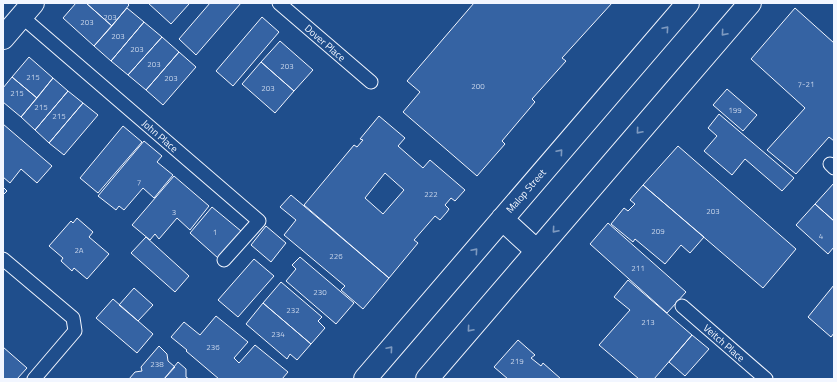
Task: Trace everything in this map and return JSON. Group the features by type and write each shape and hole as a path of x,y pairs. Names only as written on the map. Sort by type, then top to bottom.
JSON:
{"street":[{"name":"Malop Street","path":"365,379 688,3"},
{"path":"427,379 750,3"},
{"path":"3,38 27,10"},
{"path":"502,219 537,251"}],"lane":[{"name":"Dover Place","path":"279,3 371,82"},
{"name":"John Place","path":"27,10 259,221 224,260"},
{"path":"3,259 72,318 75,330 34,379"},
{"name":"Veitch Place","path":"682,306 766,379"}],"building":[{"path":"76,3 86,3 112,26 94,46 63,18"},
{"path":"86,3 127,3 129,5 112,26"},
{"path":"148,3 188,3 189,4 171,24"},
{"path":"210,3 241,3 196,55 179,39"},
{"path":"474,3 612,3 562,58 566,61 532,99 535,102 502,141 505,144 477,176 403,112 420,92 407,81"},
{"path":"127,8 144,22 111,61 94,46"},
{"path":"795,8 834,43 834,141 829,137 796,174 767,150 805,108 751,59"},
{"path":"262,17 279,32 233,86 216,71"},
{"path":"144,22 162,37 128,75 111,61"},
{"path":"162,37 179,52 146,90 128,75"},
{"path":"280,41 313,70 294,91 261,62"},
{"path":"179,52 196,67 163,105 146,90"},
{"path":"29,57 53,78 37,98 12,77"},
{"path":"261,62 294,91 275,113 242,84"},
{"path":"12,77 37,98 21,117 3,102 3,88"},
{"path":"53,78 68,91 35,130 21,117"},
{"path":"727,89 757,115 743,131 713,105"},
{"path":"68,91 83,103 49,143 35,130"},
{"path":"83,103 98,115 64,155 49,143"},
{"path":"719,114 794,178 782,191 745,159 732,175 704,151 717,136 708,128"},
{"path":"379,116 405,138 398,146 423,168 430,160 465,190 455,201 451,198 445,205 449,209 440,220 435,216 414,240 418,243 389,278 304,205 354,145 357,147 363,140 360,139","holes":["385,173 404,190 383,214 365,198"]},
{"path":"3,124 52,166 37,183 21,169 10,183 3,177"},
{"path":"123,126 142,142 98,193 80,178"},
{"path":"144,141 162,156 157,162 173,175 154,198 143,188 124,210 119,206 116,210 98,196"},
{"path":"678,146 796,249 763,288 643,185"},
{"path":"174,176 209,206 190,230 177,218 159,239 155,234 150,240 132,225"},
{"path":"834,183 834,221 815,204"},
{"path":"643,185 704,237 690,253 681,245 665,264 635,239 633,242 611,224 624,208 628,211 635,204 630,200"},
{"path":"3,187 7,191 3,195"},
{"path":"291,195 389,278 363,309 341,290 345,286 284,235 296,220 280,207"},
{"path":"815,204 834,221 834,247 828,254 796,225"},
{"path":"212,207 241,231 218,258 190,233"},
{"path":"77,218 93,232 89,237 109,254 87,279 74,268 72,271 61,261 63,258 49,246 71,221 73,223"},
{"path":"608,223 686,292 667,313 590,244"},
{"path":"266,226 286,243 271,262 251,245"},
{"path":"146,237 189,276 175,292 131,253"},
{"path":"300,257 354,303 336,324 286,281 296,269 292,265"},
{"path":"254,259 274,276 238,317 218,300"},
{"path":"628,280 692,335 654,379 639,379 599,345 630,310 614,297"},
{"path":"281,282 322,317 318,321 325,328 311,344 263,303"},
{"path":"834,285 834,333 831,337 808,317"},
{"path":"134,288 153,305 138,321 119,305"},
{"path":"113,299 153,334 137,353 96,318"},
{"path":"263,303 311,344 297,360 290,354 287,359 246,324"},
{"path":"216,316 248,342 234,358 239,363 255,345 288,372 282,379 219,379 171,337 184,322 200,335"},
{"path":"692,335 709,349 685,376 669,362"},
{"path":"518,340 535,355 531,358 541,366 543,363 561,379 508,379 494,367"},
{"path":"159,346 167,354 168,361 175,367 164,379 129,379 135,372 142,371 141,367"},
{"path":"3,347 27,368 17,379 3,379"},
{"path":"178,362 186,369 186,377 189,379 164,379"}]}
